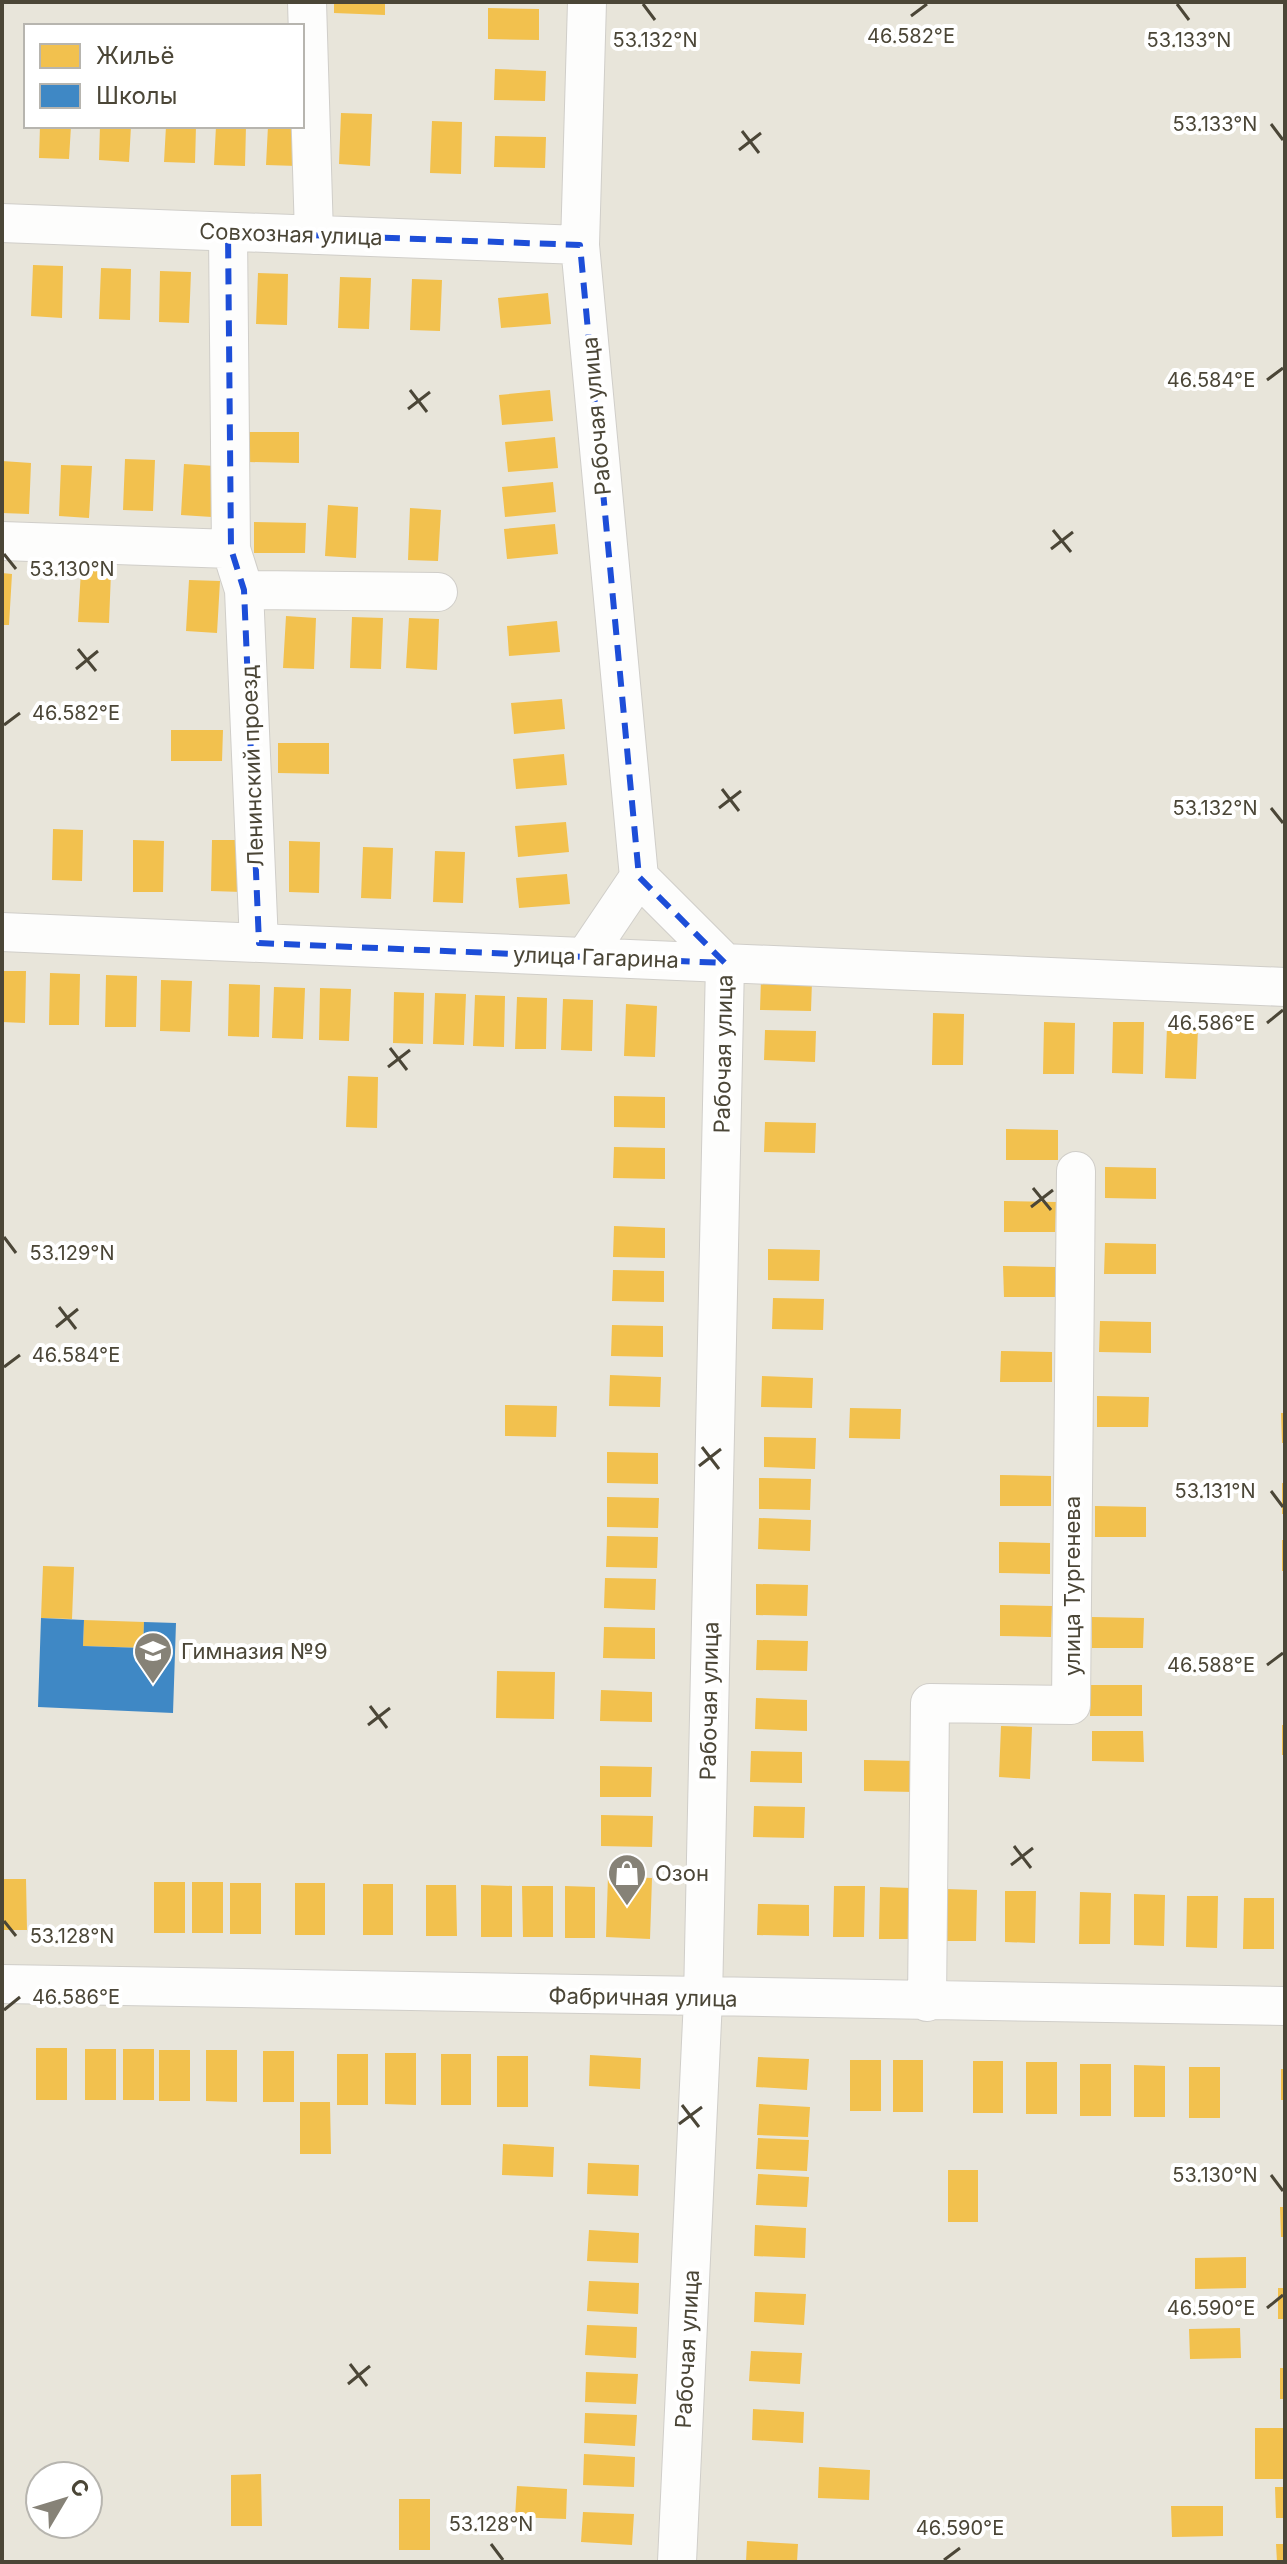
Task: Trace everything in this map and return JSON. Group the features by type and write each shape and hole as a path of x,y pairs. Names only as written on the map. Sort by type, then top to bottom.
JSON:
{"street":[{"path":"307,2 314,235"},
{"name":"Рабочая улица","path":"587,2 580,245 639,877 725,963 703,1999 677,2562"},
{"name":"Совхозная улица","path":"2,223 580,245"},
{"name":"Ленинский проезд","path":"228,232 231,549 244,590 259,943"},
{"path":"2,541 231,549"},
{"path":"244,590 438,592"},
{"path":"585,957 639,877"},
{"name":"улица Гагарина","path":"2,932 1285,987"},
{"name":"улица Тургенева","path":"927,2002 930,1703 1071,1705 1076,1171"},
{"name":"Фабричная улица","path":"2,1984 703,1999 1285,2006"}],"highlighted area":[{"path":"228,232 580,245 639,877 725,963 259,943 244,590 231,549"}],"shaded area":[{"path":"2,2 1285,2 1285,2562 2,2562"}],"building: Жильё":[{"path":"334,2 385,2 385,15 334,13"},
{"path":"488,8 539,9 539,40 488,39"},
{"path":"495,69 546,71 545,101 494,100"},
{"path":"341,113 372,114 370,166 339,164"},
{"path":"432,121 462,122 461,174 430,173"},
{"path":"40,128 71,128 69,159 39,158"},
{"path":"100,128 131,128 129,162 99,160"},
{"path":"166,128 196,128 195,163 164,162"},
{"path":"216,128 246,128 245,166 214,165"},
{"path":"268,128 298,128 297,166 266,165"},
{"path":"495,136 546,137 545,168 494,167"},
{"path":"33,265 63,266 62,318 31,316"},
{"path":"101,268 131,269 130,320 99,319"},
{"path":"160,271 191,272 189,323 159,322"},
{"path":"258,273 288,274 287,325 256,324"},
{"path":"340,277 371,278 369,329 338,328"},
{"path":"412,279 442,280 440,331 410,330"},
{"path":"548,293 551,324 501,328 498,298"},
{"path":"550,390 553,421 502,425 499,395"},
{"path":"248,432 299,432 299,463 248,462"},
{"path":"555,437 558,468 508,472 505,442"},
{"path":"125,459 155,460 153,511 123,510"},
{"path":"2,461 31,463 29,514 2,513"},
{"path":"184,464 215,466 212,517 181,515"},
{"path":"61,465 92,466 89,518 59,516"},
{"path":"553,482 556,512 505,517 502,487"},
{"path":"328,505 358,507 356,558 325,556"},
{"path":"410,508 441,510 438,561 408,560"},
{"path":"254,522 306,523 305,553 254,553"},
{"path":"555,524 558,554 507,559 504,529"},
{"path":"81,570 111,572 109,623 78,622"},
{"path":"2,573 12,574 9,625 2,625"},
{"path":"189,580 220,581 217,633 186,631"},
{"path":"286,616 316,618 314,669 283,668"},
{"path":"352,617 383,618 381,669 350,668"},
{"path":"409,618 439,619 437,670 406,668"},
{"path":"557,621 560,652 509,656 507,626"},
{"path":"562,699 565,729 514,734 511,703"},
{"path":"171,730 223,730 222,761 171,761"},
{"path":"278,743 329,743 329,774 278,773"},
{"path":"564,754 567,785 516,789 513,759"},
{"path":"566,822 569,852 518,857 515,826"},
{"path":"53,829 83,830 82,881 52,880"},
{"path":"133,840 164,841 163,892 133,892"},
{"path":"212,840 242,840 242,892 211,891"},
{"path":"289,841 320,842 319,893 289,892"},
{"path":"363,847 393,848 391,899 361,898"},
{"path":"435,851 465,852 463,903 433,902"},
{"path":"567,874 570,904 519,908 516,878"},
{"path":"2,971 26,971 25,1023 2,1022"},
{"path":"50,973 80,974 79,1025 49,1025"},
{"path":"106,975 137,976 136,1027 105,1027"},
{"path":"761,979 812,981 811,1011 760,1010"},
{"path":"161,980 192,981 190,1032 160,1031"},
{"path":"229,984 260,985 259,1037 228,1036"},
{"path":"274,987 305,988 303,1039 272,1038"},
{"path":"320,988 351,989 349,1041 319,1040"},
{"path":"394,992 424,993 423,1044 393,1043"},
{"path":"435,993 466,994 464,1045 433,1044"},
{"path":"475,995 505,996 504,1047 473,1046"},
{"path":"517,997 547,998 546,1049 515,1049"},
{"path":"563,999 593,1000 592,1051 561,1050"},
{"path":"626,1004 657,1006 655,1057 624,1056"},
{"path":"933,1013 964,1014 963,1065 932,1065"},
{"path":"1044,1022 1075,1023 1074,1074 1043,1074"},
{"path":"1113,1022 1144,1022 1143,1074 1112,1073"},
{"path":"1167,1027 1198,1028 1196,1079 1165,1078"},
{"path":"765,1030 816,1031 815,1062 764,1060"},
{"path":"348,1076 378,1077 377,1128 346,1127"},
{"path":"614,1096 665,1097 665,1128 614,1127"},
{"path":"765,1122 816,1123 815,1153 764,1152"},
{"path":"1006,1129 1058,1130 1058,1160 1006,1160"},
{"path":"614,1147 665,1148 665,1179 613,1178"},
{"path":"1105,1167 1156,1168 1156,1199 1105,1198"},
{"path":"1004,1201 1056,1202 1055,1232 1004,1232"},
{"path":"614,1226 665,1228 665,1258 613,1257"},
{"path":"1105,1243 1156,1244 1156,1274 1104,1274"},
{"path":"768,1249 820,1250 819,1281 768,1280"},
{"path":"1003,1266 1055,1267 1055,1297 1004,1297"},
{"path":"613,1270 664,1271 664,1302 612,1301"},
{"path":"773,1298 824,1299 823,1330 772,1329"},
{"path":"1100,1321 1151,1322 1151,1353 1099,1352"},
{"path":"612,1325 663,1326 663,1357 611,1356"},
{"path":"1001,1351 1052,1352 1052,1382 1000,1382"},
{"path":"610,1375 661,1377 660,1407 609,1406"},
{"path":"762,1376 813,1378 812,1408 761,1407"},
{"path":"1097,1396 1149,1397 1148,1427 1097,1427"},
{"path":"505,1405 557,1406 556,1437 505,1436"},
{"path":"850,1408 901,1409 900,1439 849,1438"},
{"path":"1281,1413 1285,1413 1285,1443 1282,1443"},
{"path":"764,1437 816,1438 815,1469 764,1467"},
{"path":"607,1452 658,1453 658,1484 607,1483"},
{"path":"1000,1475 1051,1476 1051,1506 1000,1506"},
{"path":"759,1478 811,1479 810,1510 759,1509"},
{"path":"1282,1483 1285,1483 1285,1514 1282,1514"},
{"path":"607,1497 659,1498 658,1528 607,1527"},
{"path":"1095,1506 1146,1507 1146,1537 1095,1537"},
{"path":"759,1518 811,1520 810,1551 758,1549"},
{"path":"607,1536 658,1537 657,1568 606,1567"},
{"path":"1282,1540 1285,1540 1285,1571 1282,1571"},
{"path":"999,1542 1050,1543 1050,1574 999,1573"},
{"path":"43,1566 74,1567 72,1619 41,1618"},
{"path":"605,1578 656,1579 655,1610 604,1608"},
{"path":"756,1584 808,1585 807,1616 756,1615"},
{"path":"1000,1605 1052,1606 1051,1637 1000,1636"},
{"path":"1092,1617 1144,1618 1143,1648 1092,1648"},
{"path":"84,1620 144,1622 143,1648 83,1646"},
{"path":"604,1627 655,1628 655,1659 603,1658"},
{"path":"757,1640 808,1641 807,1671 756,1670"},
{"path":"497,1671 555,1672 554,1719 496,1718"},
{"path":"1091,1685 1142,1685 1142,1716 1090,1716"},
{"path":"601,1690 652,1692 652,1722 600,1721"},
{"path":"756,1698 807,1700 807,1731 755,1729"},
{"path":"1282,1725 1285,1725 1285,1755 1282,1755"},
{"path":"1001,1726 1032,1727 1030,1779 999,1777"},
{"path":"1092,1731 1143,1731 1144,1762 1092,1761"},
{"path":"751,1751 802,1752 802,1783 750,1782"},
{"path":"864,1760 916,1761 915,1792 864,1791"},
{"path":"600,1766 652,1767 651,1797 600,1797"},
{"path":"754,1806 805,1807 804,1838 753,1837"},
{"path":"601,1815 653,1816 652,1847 601,1846"},
{"path":"608,1876 652,1878 650,1939 606,1937"},
{"path":"2,1879 26,1879 27,1930 2,1930"},
{"path":"154,1882 185,1882 185,1933 154,1933"},
{"path":"192,1882 223,1882 223,1933 192,1933"},
{"path":"230,1883 261,1883 261,1934 230,1934"},
{"path":"295,1883 325,1883 325,1935 295,1935"},
{"path":"363,1884 393,1884 393,1935 363,1935"},
{"path":"426,1885 456,1885 457,1936 426,1936"},
{"path":"481,1885 512,1886 512,1937 481,1937"},
{"path":"522,1886 553,1886 553,1937 523,1937"},
{"path":"565,1886 595,1887 595,1938 565,1938"},
{"path":"834,1886 865,1886 864,1937 833,1937"},
{"path":"880,1887 911,1888 910,1939 879,1939"},
{"path":"946,1889 977,1890 976,1941 946,1941"},
{"path":"1005,1891 1036,1891 1035,1943 1005,1942"},
{"path":"1080,1892 1111,1893 1110,1944 1079,1944"},
{"path":"1134,1894 1165,1895 1164,1946 1134,1945"},
{"path":"1187,1896 1218,1896 1217,1948 1186,1947"},
{"path":"1244,1898 1274,1898 1274,1949 1243,1949"},
{"path":"758,1904 809,1905 809,1936 757,1935"},
{"path":"36,2048 67,2048 67,2100 36,2100"},
{"path":"85,2049 116,2049 116,2100 85,2100"},
{"path":"123,2049 154,2049 154,2100 123,2100"},
{"path":"159,2050 190,2050 190,2101 159,2101"},
{"path":"206,2050 237,2050 237,2102 206,2101"},
{"path":"263,2051 294,2051 294,2102 263,2102"},
{"path":"385,2053 416,2053 416,2105 385,2104"},
{"path":"337,2054 368,2054 368,2105 337,2105"},
{"path":"441,2054 471,2054 471,2105 441,2105"},
{"path":"590,2055 641,2058 640,2089 589,2086"},
{"path":"497,2056 528,2056 528,2107 497,2107"},
{"path":"758,2057 809,2059 807,2090 756,2087"},
{"path":"850,2060 881,2060 881,2111 850,2111"},
{"path":"893,2060 923,2060 923,2112 893,2112"},
{"path":"973,2061 1003,2061 1003,2113 973,2113"},
{"path":"1026,2062 1057,2062 1057,2114 1026,2114"},
{"path":"1080,2064 1111,2064 1111,2116 1080,2116"},
{"path":"1134,2065 1165,2066 1165,2117 1134,2117"},
{"path":"1189,2067 1220,2067 1220,2118 1189,2118"},
{"path":"1281,2069 1285,2069 1285,2100 1281,2100"},
{"path":"300,2102 330,2102 331,2154 300,2154"},
{"path":"759,2104 810,2107 808,2137 757,2135"},
{"path":"758,2138 809,2140 807,2171 756,2169"},
{"path":"503,2144 554,2147 553,2177 502,2175"},
{"path":"588,2163 639,2165 638,2196 587,2194"},
{"path":"948,2170 978,2170 978,2222 948,2222"},
{"path":"758,2174 809,2177 807,2207 756,2205"},
{"path":"1280,2207 1285,2207 1285,2237 1281,2237"},
{"path":"755,2225 806,2228 805,2258 754,2256"},
{"path":"589,2230 639,2233 638,2263 587,2261"},
{"path":"1246,2257 1246,2288 1195,2289 1195,2258"},
{"path":"589,2281 639,2283 638,2314 587,2311"},
{"path":"1278,2288 1285,2288 1285,2319 1278,2319"},
{"path":"755,2292 806,2294 804,2325 754,2322"},
{"path":"587,2325 637,2327 636,2358 585,2355"},
{"path":"1240,2328 1241,2358 1190,2359 1189,2329"},
{"path":"751,2351 802,2353 800,2384 749,2381"},
{"path":"1280,2368 1285,2368 1285,2399 1280,2399"},
{"path":"586,2372 638,2374 636,2404 585,2402"},
{"path":"753,2409 804,2412 803,2443 752,2440"},
{"path":"585,2413 637,2415 635,2446 584,2443"},
{"path":"1255,2428 1285,2428 1285,2479 1255,2479"},
{"path":"584,2454 635,2457 634,2487 583,2485"},
{"path":"819,2467 870,2470 869,2500 818,2498"},
{"path":"261,2474 262,2526 231,2526 231,2475"},
{"path":"517,2486 567,2489 566,2519 515,2517"},
{"path":"1275,2487 1285,2487 1285,2518 1276,2518"},
{"path":"399,2499 430,2499 430,2550 399,2550"},
{"path":"1171,2506 1223,2506 1223,2536 1172,2537"},
{"path":"583,2512 634,2514 632,2545 581,2542"},
{"path":"747,2541 798,2544 797,2562 746,2562"},
{"path":"1276,2544 1285,2544 1285,2562 1277,2562"}],"building: Школы":[{"path":"41,1618 84,1620 83,1646 143,1648 144,1622 176,1623 173,1713 38,1707"}],"place":[{"name":"Гимназия №9","path":"153,1685"},
{"name":"Озон","path":"627,1907"}]}
